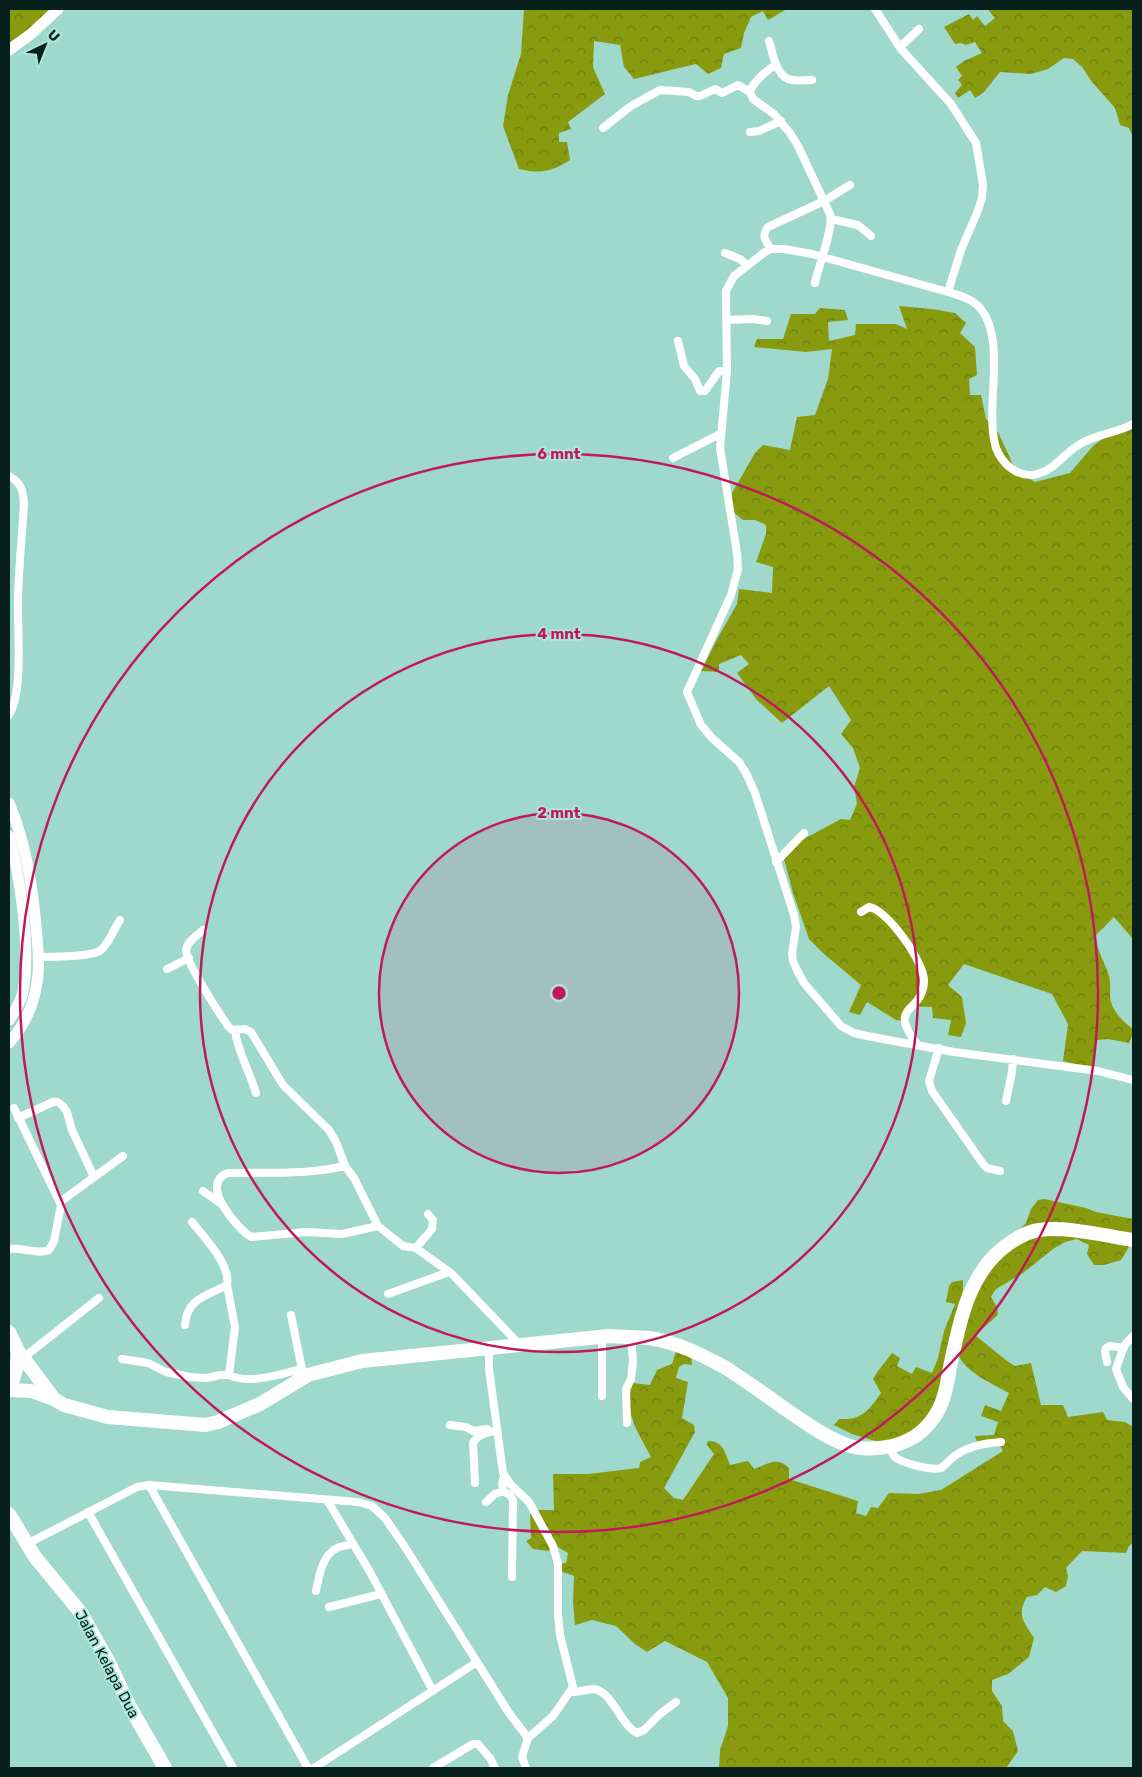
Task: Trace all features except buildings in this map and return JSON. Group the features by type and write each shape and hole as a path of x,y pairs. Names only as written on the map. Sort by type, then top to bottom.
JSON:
{"highway":[{"path":"20,1355 9,1390 31,1391 54,1399 64,1405 108,1417 205,1425 233,1417 260,1404 305,1372 362,1361 602,1337 651,1339 675,1344 712,1360 832,1439 849,1446 867,1449 903,1443 914,1438 934,1419 944,1395 965,1305 977,1279 997,1253 1012,1241 1025,1234 1039,1230 1065,1230 1133,1240"},
{"path":"9,1332 20,1355 54,1399"},
{"name":"Jalan Kelapa Dua","path":"9,1514 35,1557 81,1613 109,1663 130,1708 164,1768"}],"street":[{"path":"9,50 31,34 58,9"},
{"path":"875,9 900,47 951,104 976,143 983,185 982,198 963,244 948,292"},
{"path":"900,47 919,29"},
{"path":"769,41 776,65 785,78 812,80"},
{"path":"750,92 752,85 765,71 776,65"},
{"path":"603,128 632,106 660,90 689,92 700,96 715,89 722,93 739,85 750,92 753,99 781,121 798,146 831,218 815,283"},
{"path":"750,132 759,131 781,121"},
{"path":"771,248 764,238 768,227 824,201 850,185"},
{"path":"831,218 858,225 871,236"},
{"path":"1133,424 1111,434 1094,437 1076,446 1055,465 1042,472 1029,475 1012,470 1001,456 995,440 993,412 994,368 990,327 982,310 966,298 948,292 822,257 771,248 734,276 726,291 726,371 720,448 738,553 738,568 731,595 687,692 701,726 739,762 755,794 794,915 796,927 793,961 804,983 846,1029 867,1036 1098,1071 1133,1080"},
{"path":"725,253 740,259 747,265"},
{"path":"726,320 754,319 768,321"},
{"path":"678,341 684,366 695,379 700,391 705,392 719,371 726,371"},
{"path":"673,458 720,434"},
{"path":"9,476 18,481 22,490 24,504 18,596 18,691 13,709 9,715"},
{"path":"9,803 27,862 33,898 38,957 38,981 26,1019 9,1043"},
{"path":"776,862 804,833"},
{"path":"9,836 13,849 24,920 25,956 24,986 19,1003 9,1020"},
{"path":"861,912 869,907 881,912 898,932 924,973 921,996 909,1008 905,1015 904,1024 918,1044"},
{"path":"38,957 95,953 105,944 120,920"},
{"path":"203,930 188,944 186,951 191,966 217,1010 228,1026 235,1031 239,1050 250,1072 256,1093"},
{"path":"167,969 189,958"},
{"path":"235,1031 245,1029 251,1032 283,1084 328,1130 336,1142 345,1166 354,1178 378,1226 403,1246 416,1248 449,1272 520,1345"},
{"path":"939,1048 929,1081 932,1090 982,1164 987,1168 1000,1171"},
{"path":"1006,1101 1012,1072 1012,1059"},
{"path":"18,1118 53,1102 58,1102 67,1112 72,1130 94,1178"},
{"path":"9,1250 44,1252 49,1250 54,1241 61,1208 60,1202 14,1108"},
{"path":"60,1202 123,1156"},
{"path":"345,1166 286,1173 228,1173 218,1180 218,1196 222,1205 238,1226 251,1238 306,1232 342,1234 378,1226"},
{"path":"203,1191 222,1205"},
{"path":"416,1248 432,1229 433,1220 428,1214"},
{"path":"192,1222 220,1259 226,1272 235,1327 229,1375"},
{"path":"388,1294 449,1272"},
{"path":"185,1325 186,1314 195,1302 227,1285"},
{"path":"20,1355 98,1298"},
{"path":"122,1359 148,1363 166,1372 190,1377 207,1378 220,1374 247,1380 305,1372 292,1315"},
{"path":"1133,1336 1124,1348 1116,1369 1122,1387 1133,1399"},
{"path":"602,1337 602,1396"},
{"path":"627,1423 626,1389 631,1378 631,1337"},
{"path":"1107,1362 1106,1348 1110,1346 1124,1348"},
{"path":"489,1348 489,1369 504,1477 502,1483 503,1491"},
{"path":"450,1425 466,1427 473,1431 496,1429"},
{"path":"475,1483 472,1443 484,1434 496,1429"},
{"path":"890,1446 896,1458 932,1468 940,1468 965,1450 987,1443 1001,1442"},
{"path":"504,1477 529,1502 553,1546 558,1564 560,1635 565,1661 573,1681 571,1692 553,1716 528,1738 522,1757 526,1768"},
{"path":"27,1544 137,1488 149,1485 358,1502 372,1506 385,1518 405,1547 509,1713 528,1738"},
{"path":"149,1485 308,1768"},
{"path":"486,1502 503,1491"},
{"path":"503,1491 514,1500 512,1577"},
{"path":"327,1500 381,1594 433,1691"},
{"path":"88,1512 234,1768"},
{"path":"316,1591 319,1575 327,1558 335,1549 353,1544"},
{"path":"329,1607 381,1594"},
{"path":"314,1768 477,1662"},
{"path":"571,1692 594,1689 605,1695 631,1729 637,1733 644,1730 660,1714 676,1702"},
{"path":"434,1768 468,1746 478,1744 495,1768"}],"green space":[{"path":"9,9 53,9 9,46"},
{"path":"524,9 787,9 768,20 763,11 751,17 744,33 741,48 724,54 721,68 708,74 696,64 634,79 624,67 620,45 594,41 593,67 605,94 568,122 571,129 559,133 559,142 567,142 570,160 557,167 539,172 519,169 503,126 508,95 521,54"},
{"path":"990,9 1133,9 1133,137 1129,128 1120,125 1115,108 1092,82 1082,67 1073,59 1064,58 1048,69 1031,74 1000,72 984,92 975,98 970,90 958,98 955,93 962,85 958,80 962,76 956,67 982,53 975,42 966,45 961,43 955,44 944,27 969,14 973,20 977,16 985,26 995,18 989,11"},
{"path":"899,306 955,313 966,323 960,333 975,347 977,375 969,379 970,395 981,395 986,419 996,428 1016,471 1035,482 1070,473 1093,446 1119,427 1133,427 1133,939 1114,917 1095,936 1097,947 1109,976 1112,1005 1121,1019 1133,1029 1133,1034 1129,1043 1108,1039 1097,1040 1092,1068 1063,1061 1068,1024 1052,994 964,964 948,985 962,997 966,1023 961,1037 948,1035 951,1020 933,1018 932,1007 906,1006 902,1021 896,1020 867,1002 860,1015 849,1012 861,985 809,939 793,893 784,859 802,840 841,819 850,820 857,804 854,787 860,768 853,748 841,734 851,720 829,686 782,723 756,699 737,673 749,664 741,655 719,664 719,672 701,671 737,604 739,589 772,593 773,567 756,562 766,534 766,525 755,520 743,520 729,509 732,493 755,453 763,445 790,450 797,417 815,415 828,379 832,349 806,352 754,347 757,339 783,339 791,314 815,314 820,308 845,310 848,320 828,322 829,341 855,335 856,324 896,324 907,329"},
{"path":"1044,1199 1133,1219 1132,1236 1128,1249 1121,1260 1104,1265 1094,1265 1087,1254 1089,1245 1077,1239 1065,1242 1023,1273 996,1289 991,1297 997,1307 998,1315 975,1335 1015,1366 1031,1363 1041,1405 1063,1405 1068,1417 1103,1412 1107,1420 1125,1422 1133,1427 1133,1543 1129,1546 1126,1553 1082,1551 1066,1568 1068,1576 1066,1586 1056,1592 1045,1587 1037,1595 1027,1597 1022,1614 1024,1623 1034,1638 1029,1657 1008,1674 992,1680 992,1691 1002,1706 1003,1721 1013,1731 1018,1751 1006,1768 719,1768 720,1750 728,1726 728,1698 707,1662 665,1641 647,1652 635,1644 616,1626 592,1620 575,1625 573,1602 574,1576 560,1571 559,1563 566,1563 568,1553 556,1546 548,1551 533,1549 526,1541 531,1538 530,1515 535,1510 554,1510 553,1474 588,1474 639,1468 640,1462 651,1457 636,1429 628,1399 633,1383 650,1385 657,1370 672,1364 677,1348 691,1353 692,1365 684,1364 679,1367 676,1378 688,1382 682,1418 694,1425 695,1432 664,1488 674,1498 683,1500 714,1454 707,1445 708,1441 713,1441 720,1445 730,1465 748,1461 754,1469 772,1462 780,1462 789,1468 789,1479 858,1501 856,1513 866,1516 871,1507 878,1508 889,1493 918,1494 941,1490 1003,1451 997,1441 978,1444 975,1436 994,1435 998,1422 981,1416 985,1405 1001,1411 1009,1393 975,1374 960,1358 951,1357 943,1394 916,1433 882,1443 852,1434 834,1425 839,1419 859,1416 872,1405 881,1393 873,1379 892,1353 900,1358 897,1366 912,1374 916,1367 932,1373 938,1358 944,1331 955,1304 946,1302 949,1286 952,1282 963,1280 960,1306 972,1278 1026,1223 1031,1209 1038,1200"}]}
